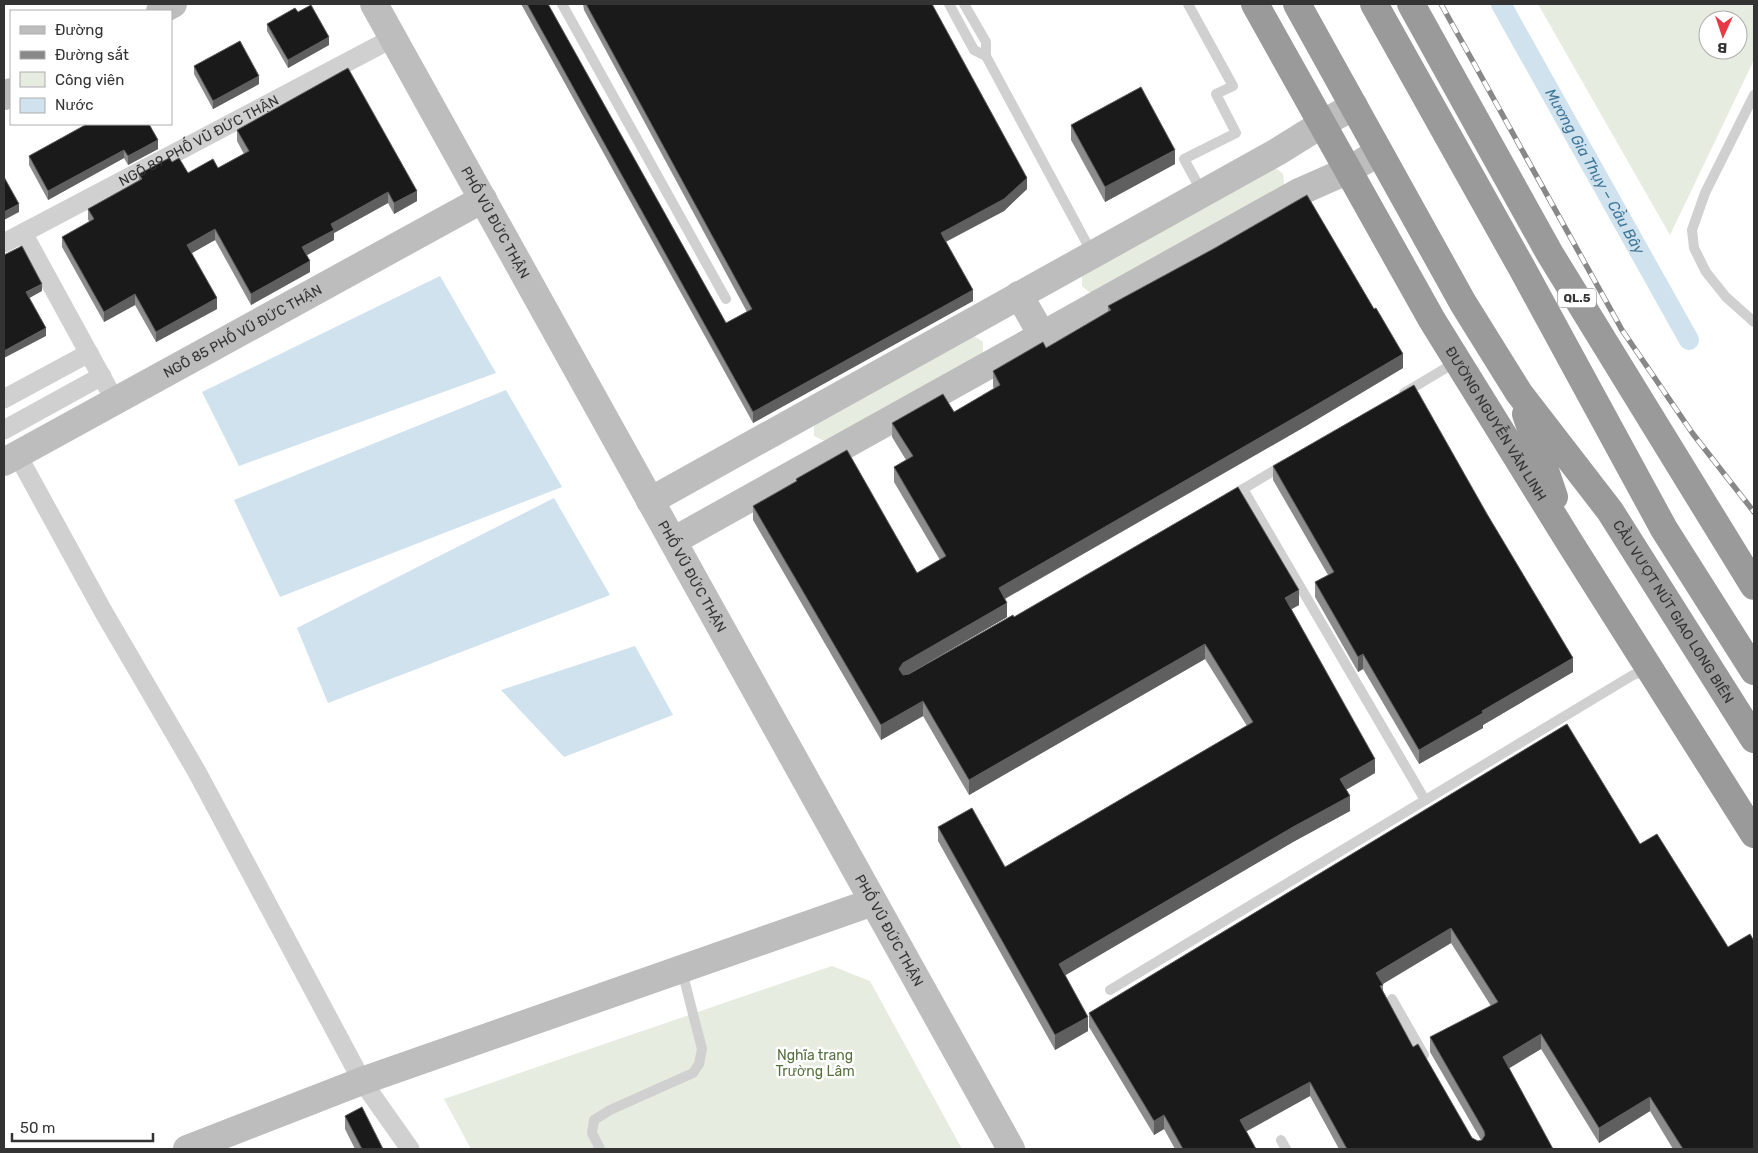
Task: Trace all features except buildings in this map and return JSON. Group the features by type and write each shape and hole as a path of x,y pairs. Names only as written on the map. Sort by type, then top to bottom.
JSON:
{"highway":[{"name":"ĐƯỜNG NGUYỄN VĂN LINH","path":"1256,4 1432,320 1754,834"},
{"path":"1296,4 1463,303 1519,393 1570,543"},
{"name":"QL.5","path":"1374,4 1518,261 1664,529 1754,671"},
{"name":"QL.5","path":"1411,4 1550,254 1754,586"},
{"name":"CẦU VƯỢT NÚT GIAO LONG BIÊN","path":"1519,393 1610,511 1754,739"}],"street":[{"path":"162,10 174,4"},
{"name":"PHỐ VŨ ĐỨC THẬN","path":"374,4 1011,1149"},
{"name":"NGÕ 89 PHỐ VŨ ĐỨC THẬN","path":"4,243 393,38"},
{"path":"650,501 1203,194 1354,106"},
{"path":"673,541 1299,192 1348,170 1379,152"},
{"name":"NGÕ 85 PHỐ VŨ ĐỨC THẬN","path":"10,458 483,199"},
{"path":"23,233 115,401"},
{"path":"1019,295 1042,335"},
{"path":"4,399 89,353"},
{"path":"4,430 102,376"},
{"path":"10,458 103,611 197,772 362,1080 410,1149"},
{"path":"187,1149 362,1080 873,902"}],"lane":[{"path":"562,4 726,299"},
{"path":"948,4 974,50 986,56"},
{"path":"964,4 986,42 986,56 1093,255"},
{"path":"1188,4 1234,86 1216,94 1236,133 1184,158 1203,194"},
{"path":"1754,95 1705,193 1692,230 1694,248 1706,272 1726,297 1754,322"},
{"path":"1391,400 1457,361"},
{"path":"1217,504 1292,460"},
{"path":"1243,489 1425,800"},
{"path":"1110,990 1633,675 1650,670"},
{"path":"600,1149 592,1133 594,1120 610,1110 693,1073 699,1064 702,1049 682,970"},
{"path":"1392,999 1430,1066"}],"green space":[{"path":"1538,4 1754,4 1754,60 1670,235"},
{"path":"1268,168 1277,169 1283,174 1284,183 1281,191 1099,292 1089,292 1082,286 1082,277 1087,270"},
{"path":"974,336 983,342 983,352 976,360 831,441 822,440 814,436 814,427 819,419"},
{"name":"Nghĩa trang Trường Lâm","path":"832,966 870,981 962,1149 471,1149 444,1099"}],"water":[{"path":"440,276 496,373 239,466 202,392"},
{"path":"506,390 562,487 280,597 234,500"},
{"path":"554,498 610,595 328,703 297,628"},
{"path":"635,646 673,715 564,757 501,690"}],"waterway":[{"name":"Mương Gia Thụy – Cầu Bây","path":"1501,4 1689,340"}],"railway":[{"path":"1441,4 1622,330 1693,434 1754,512"}]}
